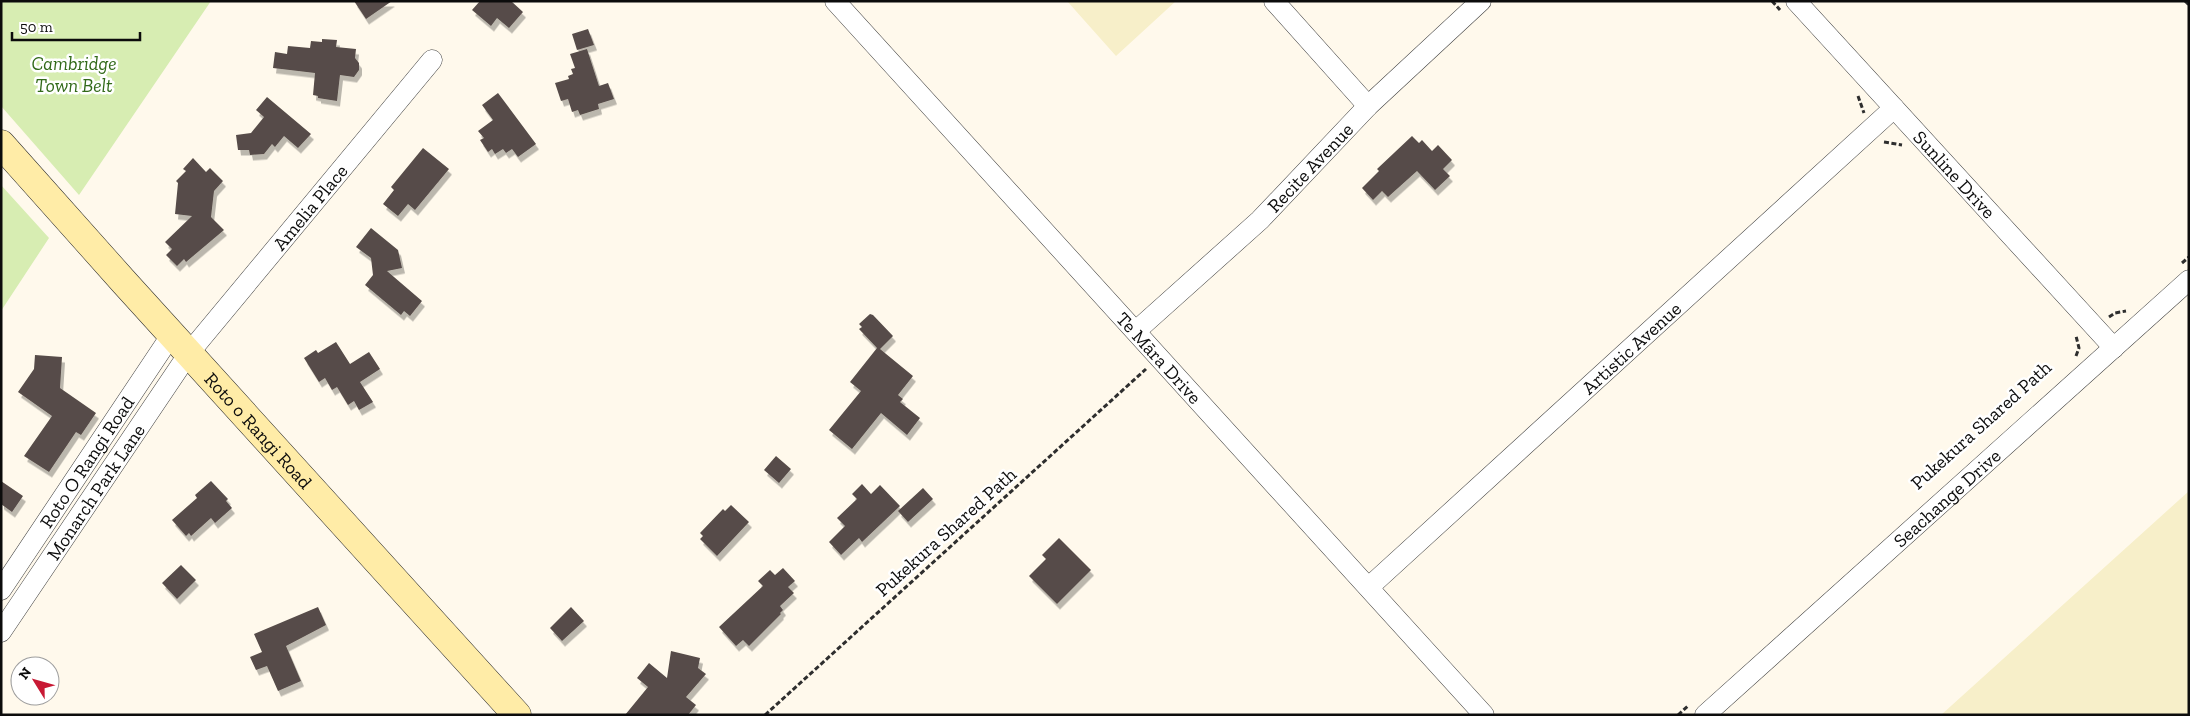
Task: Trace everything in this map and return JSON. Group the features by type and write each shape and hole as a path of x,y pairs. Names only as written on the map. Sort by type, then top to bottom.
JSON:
{"street":[{"name":"Te Māra Drive","path":"834,1 1484,715"},
{"path":"1274,1 1368,106"},
{"name":"Recite Avenue","path":"1136,331 1267,214 1368,106 1481,1"},
{"name":"Sunline Drive","path":"1796,1 2114,348"},
{"name":"Amelia Place","path":"181,343 432,60"},
{"name":"Artistic Avenue","path":"1369,587 1894,108"},
{"name":"Roto o Rangi Road","path":"1,144 518,715"},
{"name":"Seachange Drive","path":"1699,708 2114,348 2189,280"},
{"name":"Roto O Rangi Road","path":"1,590 181,343"},
{"name":"Monarch Park Lane","path":"1,632 181,343"}],"path":[{"path":"2185,1 2189,5"},
{"path":"1880,142 1895,142 1907,149"},
{"name":"Pukekura Shared Path","path":"2071,362 2079,348 2074,330"},
{"name":"Pukekura Shared Path","path":"765,715 1146,369"},
{"path":"1678,715 1699,708"}],"shaded area":[{"path":"1067,1 1176,1 1116,56"},
{"path":"2189,491 2189,715 1941,715"}],"green space":[{"name":"Cambridge Town Belt","path":"1,1 211,1 79,195 1,106"},
{"path":"1,185 49,238 1,311"}],"building":[{"path":"354,1 392,1 366,19"},
{"path":"480,1 511,1 523,12 509,28 497,18 491,26 472,10"},
{"path":"588,29 594,45 577,50 572,34"},
{"path":"322,39 337,40 336,47 356,49 355,58 359,63 359,70 354,77 340,75 337,101 318,98 318,96 313,95 315,73 273,68 275,52 287,54 288,46 310,48 311,41 322,42"},
{"path":"587,49 599,86 608,83 614,99 598,104 599,109 580,115 578,110 572,112 568,99 561,101 555,83 569,79 568,76 573,74 571,69 575,68 570,54"},
{"path":"498,93 536,144 518,157 512,149 506,153 503,149 495,154 492,149 488,152 480,140 484,138 478,131 493,120 482,105"},
{"path":"267,97 311,134 298,148 284,136 275,147 272,144 264,154 250,155 249,150 238,150 236,135 251,133 264,117 256,110"},
{"path":"1412,136 1419,143 1422,140 1432,151 1438,145 1452,160 1443,169 1450,176 1435,190 1417,171 1388,197 1382,191 1373,200 1362,188 1379,171 1377,169"},
{"path":"423,148 449,169 415,210 408,204 398,216 383,204 394,190 391,187"},
{"path":"193,158 206,172 210,168 223,181 214,191 211,217 224,230 186,262 184,259 177,266 166,255 172,249 165,242 192,216 175,214 178,183 176,181 186,171 183,169"},
{"path":"371,228 398,250 402,268 387,271 422,301 410,316 404,311 401,315 365,285 373,275 371,258 356,247"},
{"path":"870,314 893,336 880,349 913,376 898,395 903,399 900,402 920,418 907,435 881,413 852,449 829,430 861,391 850,382 877,348 859,329 862,327 859,324"},
{"path":"336,342 350,364 369,352 380,369 360,382 373,402 359,410 354,401 348,405 337,387 332,390 325,378 319,382 304,358 316,350 318,353"},
{"path":"35,355 62,357 60,388 96,413 81,435 76,432 49,472 24,456 52,416 18,392 34,369"},
{"path":"776,456 791,469 779,483 764,470"},
{"path":"1,481 23,496 12,512 1,504"},
{"path":"211,481 228,499 226,501 232,508 215,523 211,518 191,536 189,533 186,536 172,520 197,498 195,495"},
{"path":"862,484 871,494 880,485 900,506 862,542 859,538 841,555 829,542 845,526 837,518 857,499 852,494"},
{"path":"923,488 933,499 908,522 898,511"},
{"path":"731,505 749,522 717,556 700,539 703,536 700,533 723,509 725,511"},
{"path":"1059,538 1091,570 1057,604 1029,576 1046,559 1042,555"},
{"path":"181,565 196,580 177,599 162,583"},
{"path":"783,568 795,581 788,587 794,593 780,606 783,610 781,614 749,646 743,640 736,646 719,627 763,586 758,581 770,570 775,575"},
{"path":"318,607 326,625 286,646 301,681 278,691 267,666 256,670 250,657 262,652 254,634"},
{"path":"571,607 584,621 562,641 550,628"},
{"path":"671,651 700,658 698,668 706,674 686,697 696,705 688,715 625,715 648,687 637,678 649,663 667,678"}]}
